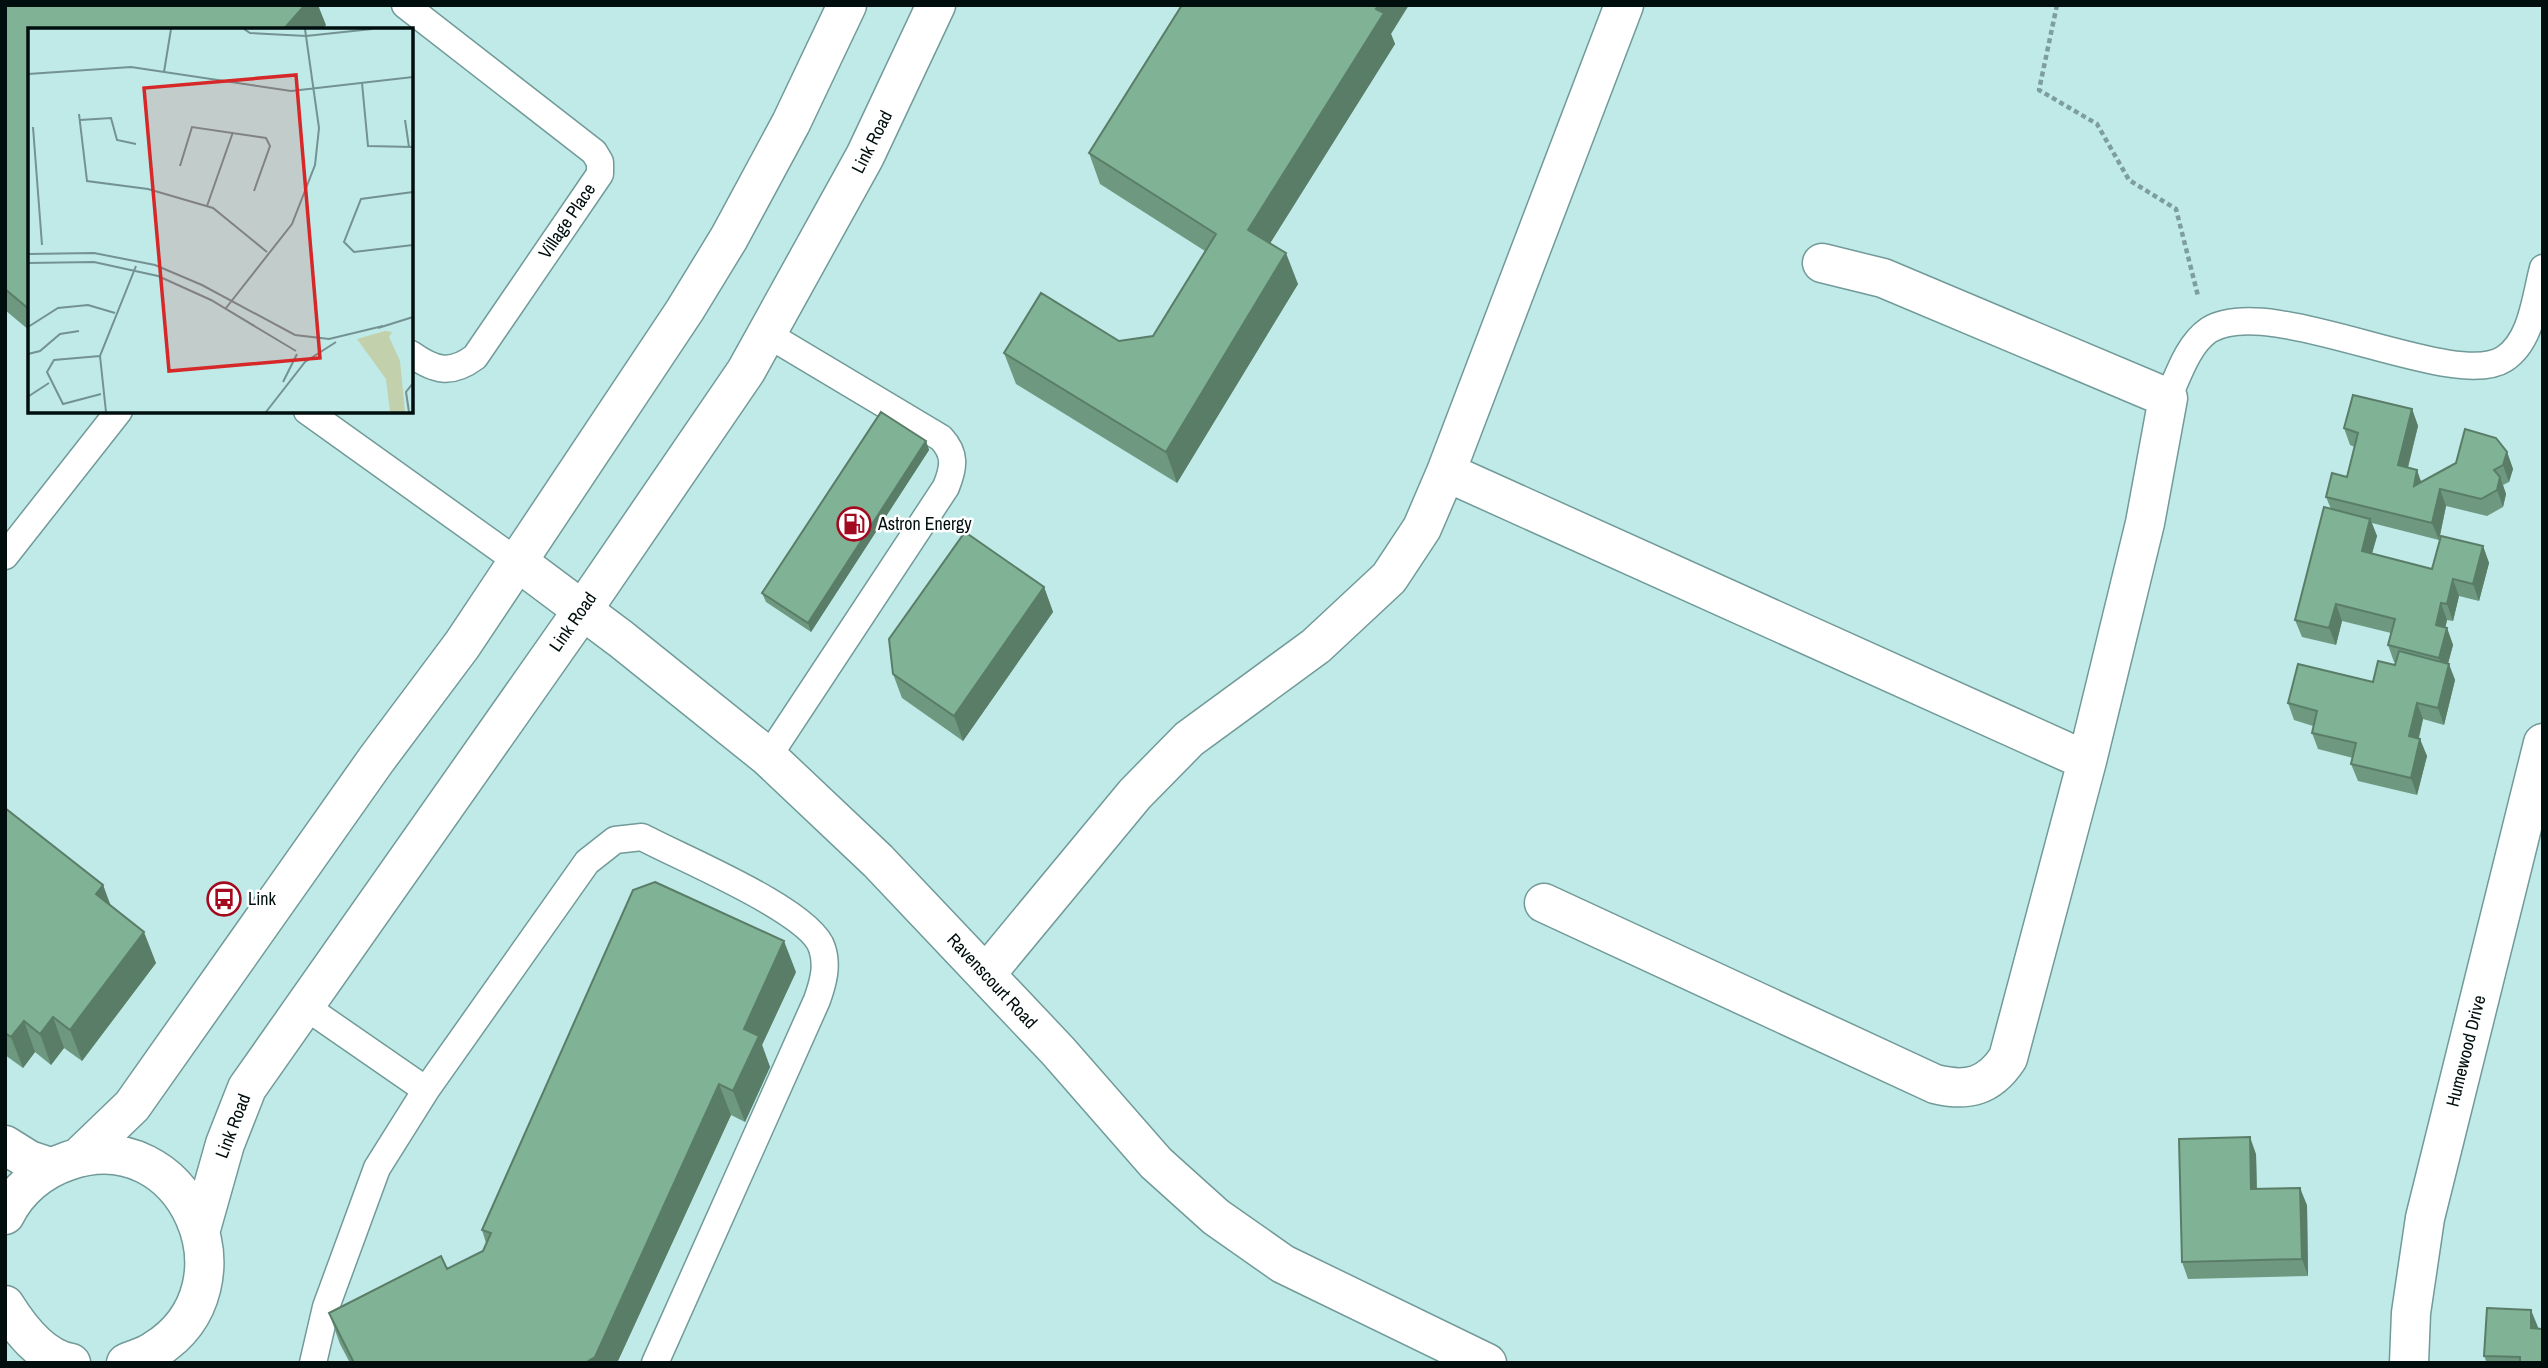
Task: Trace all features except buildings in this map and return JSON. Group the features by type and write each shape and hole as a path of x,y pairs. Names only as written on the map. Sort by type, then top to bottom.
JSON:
{"street":[{"path":"5,1215 24,1186 65,1162 139,1096 518,562 729,238 790,123 847,5"},
{"name":"Link Road","path":"201,1229 235,1113 247,1088 582,611 746,371 865,156 936,5"},
{"path":"986,974 1135,794 1189,739 1316,646 1389,578 1422,528 1446,472 1624,5"},
{"path":"1544,904 1934,1084 1954,1088 1977,1087 2000,1070 2008,1058 2087,761 2145,523 2168,398 1883,278 1822,263"},
{"path":"1446,472 2087,761"},
{"name":"Ravenscourt Road","path":"518,562 768,757 878,861 986,974 1156,1163 1216,1217 1283,1264 1487,1363"},
{"name":"Humewood Drive","path":"2409,1363 2411,1313 2428,1207 2543,743"},
{"path":"5,1145 29,1160 65,1162 105,1154 130,1158 154,1169 183,1195 201,1229 206,1264 199,1299 177,1345 156,1350 126,1363"},
{"path":"5,1305 17,1325 64,1362"}],"lane":[{"name":"Village Place","path":"405,5 594,152 600,165 600,174 475,357 453,370 441,371 413,355"},
{"path":"2168,398 2184,362 2207,331 2222,325 2260,323 2301,329 2458,365 2488,367 2505,358 2521,342 2529,323 2543,268"},
{"path":"767,334 941,438 953,453 953,466 946,487 768,757"},
{"path":"5,556 117,413"},
{"path":"310,413 518,562"},
{"path":"313,1363 326,1307 377,1168 426,1090 587,862 615,840 642,837 793,914 811,930 822,945 826,963 817,1000 655,1363"},
{"path":"306,1007 426,1090"}],"path":[{"path":"2057,5 2039,90 2097,124 2129,180 2176,209 2207,331"}],"place":[{"name":"Astron Energy","path":"854,524"},
{"name":"Link","path":"224,899"}]}
